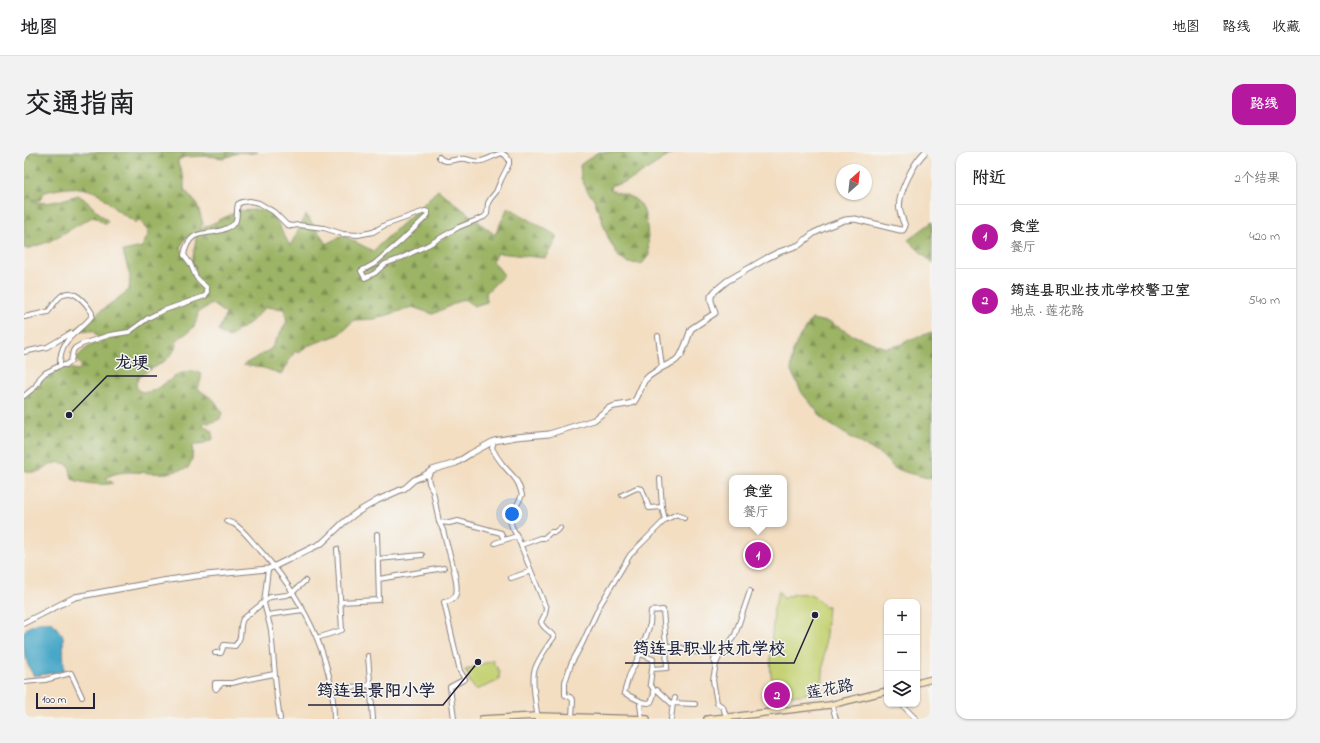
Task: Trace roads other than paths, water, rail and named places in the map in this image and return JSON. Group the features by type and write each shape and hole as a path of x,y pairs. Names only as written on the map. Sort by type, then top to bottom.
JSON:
{"main road":[{"path":"920,682 932,679"},
{"name":"莲花路","path":"707,719 727,718 832,705 884,692"},
{"path":"482,719 572,717 647,719"}],"street":[{"path":"24,623 75,597 196,576 268,569 322,543 356,513 378,500 405,488 414,480 432,470 456,463 494,441 516,436 548,434 594,420 609,408 634,402 638,397 644,381 662,367 675,361 680,355 691,329 715,313 711,296 728,281 767,258 799,245 814,233 845,220 855,219 903,230 905,226 899,211 899,201 902,190 910,174 925,152"},
{"path":"24,396 34,387 45,373 61,365 66,365 71,361 73,351 82,344 129,332 148,318 162,311 205,296 207,293 207,288 196,278 190,263 184,255 186,247 189,241 195,236 202,233 217,232 233,225 236,222 238,204 242,202 250,201 268,207 287,225 318,227 343,234 358,235 373,232 385,225 425,211 428,212 425,218 401,241 374,264 364,268 361,271 365,278 375,273 385,264 428,245 459,227 484,217 487,214 490,198 496,192 509,164 509,160 506,156 502,153 477,162 465,159 448,162 439,157"},
{"path":"24,316 48,312 61,295 69,293 73,293 84,302 92,312 92,316 89,320 67,340 61,349 61,365"},
{"path":"24,352 47,347 78,329"},
{"path":"658,336 662,367"},
{"path":"494,441 492,448 502,465 515,477 519,484 522,495 510,519 546,608 541,622 542,626 552,633 554,637 534,671 537,718"},
{"path":"432,470 428,476 429,484 433,491 439,522 443,530 456,583 456,592 453,598 444,602 460,671 465,679 450,686 454,719"},
{"path":"660,479 662,507 665,520"},
{"path":"622,495 637,488 642,489 649,508 662,507"},
{"path":"572,717 573,700 565,695 565,682 571,664 600,605 630,554 665,520 677,514 684,518"},
{"path":"226,521 236,524 275,566 303,610 317,638 325,662 334,701 334,719"},
{"path":"439,522 449,523 458,521 501,533 504,540"},
{"path":"520,545 544,538 551,532 555,532 560,528"},
{"path":"340,602 379,600 377,534"},
{"path":"495,542 517,536"},
{"path":"317,638 342,630 337,549"},
{"path":"378,559 422,555"},
{"path":"379,579 444,568"},
{"path":"268,569 264,601 271,630 274,674 280,719"},
{"path":"511,578 531,571"},
{"path":"215,654 221,653 224,646 235,646 240,639 241,622 264,601 270,597 292,593 305,581"},
{"path":"727,718 723,707 717,703 713,680 718,657 735,635 750,591"},
{"path":"267,615 303,610"},
{"path":"640,654 653,658 650,684 654,688 655,693 651,702 648,703 642,702 624,693 629,676 640,654 650,624 651,611 662,610 667,668 652,669"},
{"path":"666,646 677,646 689,651 715,655 714,661 716,664"},
{"path":"368,656 373,719"},
{"path":"24,682 45,680 71,673 82,697"},
{"path":"222,683 232,683 274,674"},
{"path":"352,687 370,685"},
{"path":"657,690 672,704 694,704"},
{"path":"671,719 672,704 675,698"},
{"path":"642,702 640,705 642,719"},
{"path":"832,705 836,719"},
{"path":"904,707 916,719"}],"water":[{"path":"43,622 52,622 63,636 64,671 34,676 25,655 24,632 30,626"}],"place":[{"name":"龙埂","path":"69,415"},
{"name":"食堂","path":"758,555"},
{"name":"筠连县职业技术学校","path":"815,615"},
{"name":"筠连县景阳小学","path":"478,662"},
{"name":"筠连县职业技术学校警卫室","path":"777,695"}]}
